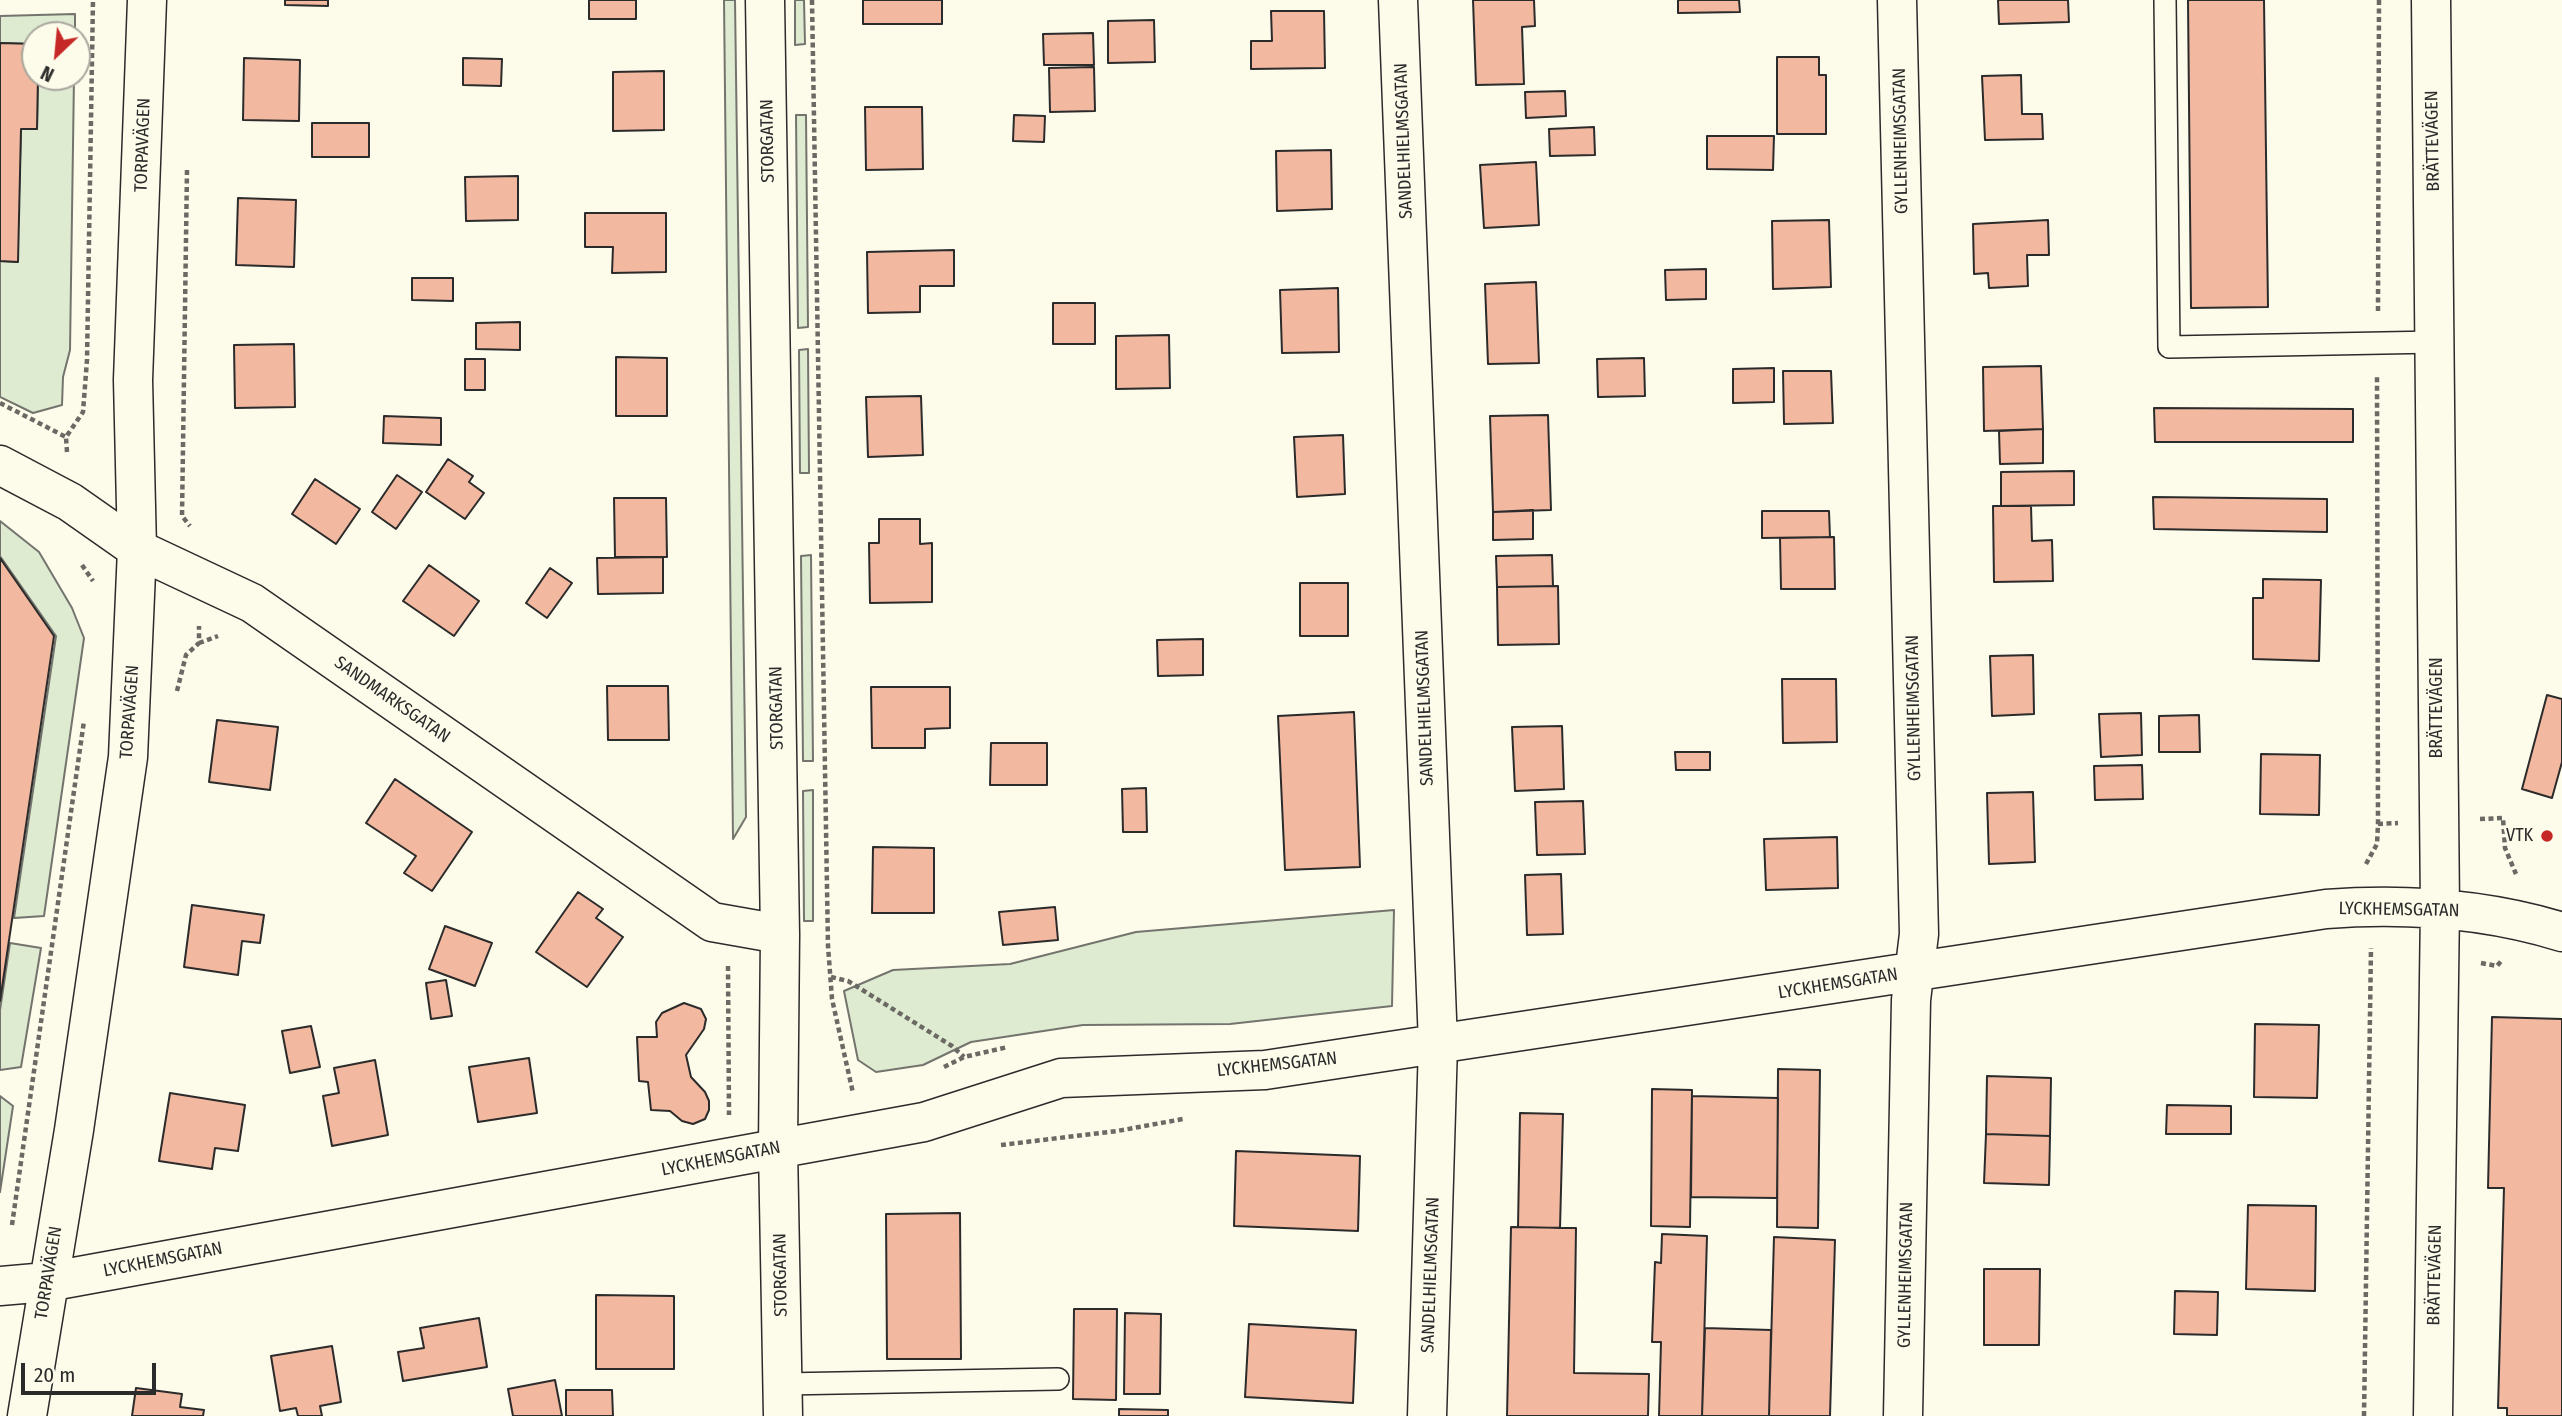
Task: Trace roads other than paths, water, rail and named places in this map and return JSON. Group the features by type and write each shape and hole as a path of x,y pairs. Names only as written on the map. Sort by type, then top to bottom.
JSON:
{"street":[{"name":"TORPAVÄGEN","path":"27,1416 74,1130 128,757 137,549 134,380 147,0"},
{"name":"STORGATAN","path":"765,0 780,934 778,1148 783,1400"},
{"name":"SANDELHIELMSGATAN","path":"1398,0 1438,1044 1427,1416"},
{"name":"GYLLENHEIMSGATAN","path":"1897,0 1919,934 1911,1000 1903,1416"},
{"name":"BRÄTTEVÄGEN","path":"2431,0 2440,907 2433,1416"},
{"name":"SANDMARKSGATAN","path":"0,465 71,502 137,549 252,603 712,922 780,934"},
{"name":"LYCKHEMSGATAN","path":"2,1286 47,1282 925,1122 1061,1078 1265,1070 2326,909 2368,906 2440,907 2522,919 2562,932"}],"lane":[{"path":"2165,0 2169,347 2435,342"},
{"path":"783,1400 1058,1379"}],"place":[{"name":"VTK","path":"2547,836"}]}
